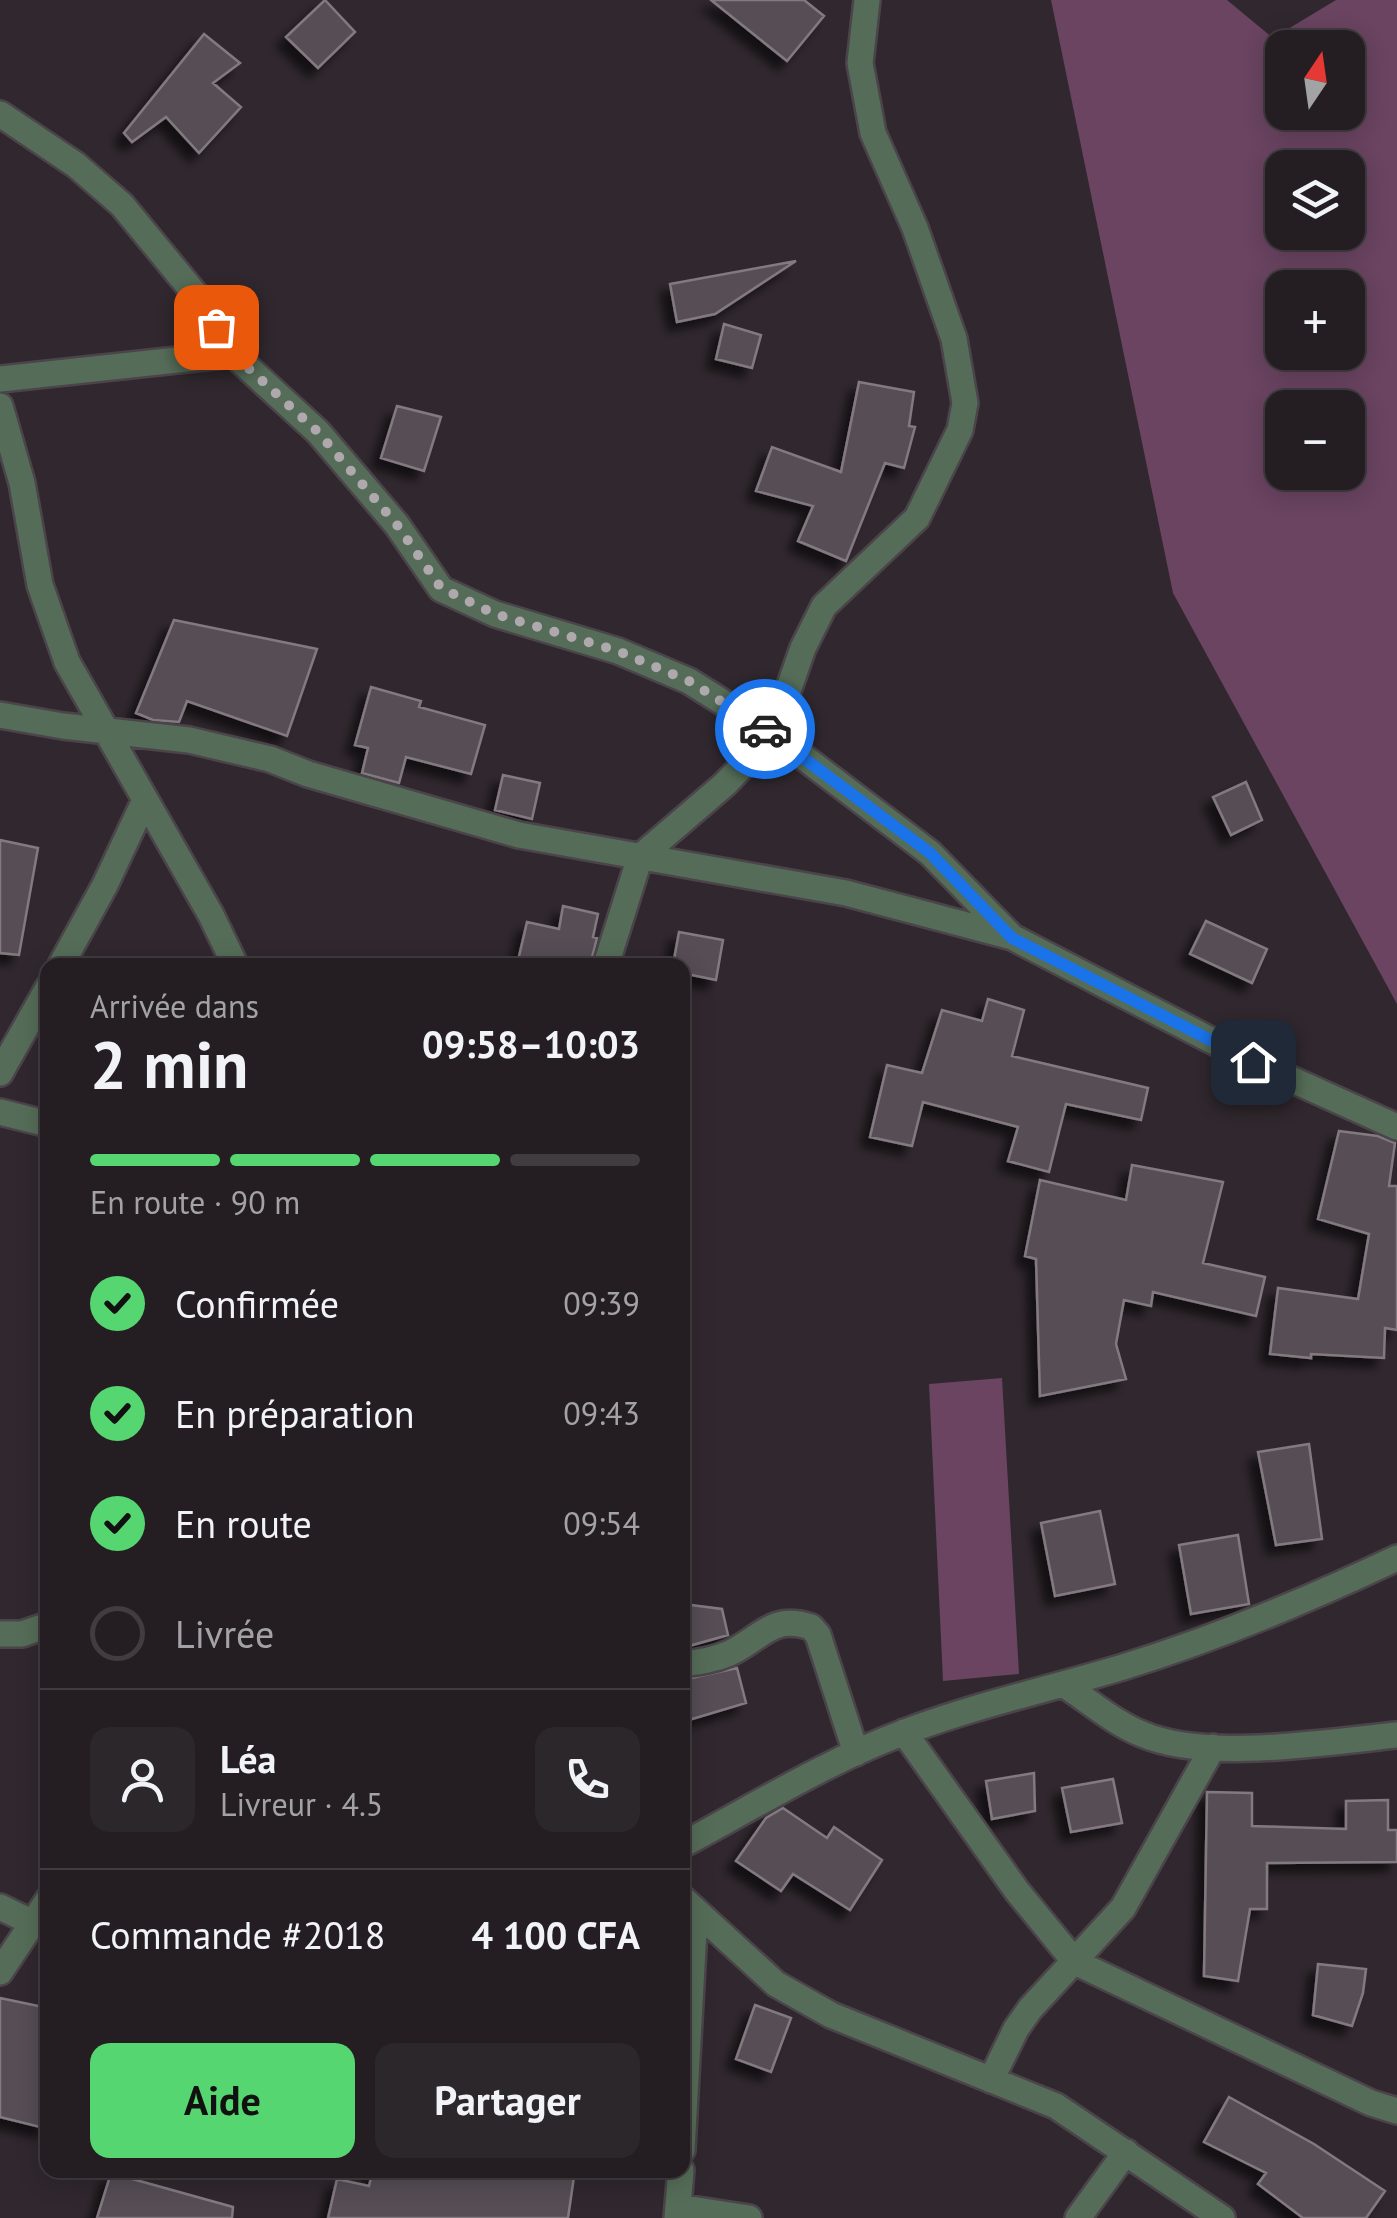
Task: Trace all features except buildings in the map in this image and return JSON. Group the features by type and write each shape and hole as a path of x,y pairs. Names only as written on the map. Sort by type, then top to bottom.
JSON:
{"street":[{"path":"608,958 640,857 725,784 773,734 803,648 824,606 918,518 960,430 965,403 954,338 915,228 872,133 860,63 867,0"},
{"path":"0,114 76,164 122,205 200,300 233,354 318,432 397,525 441,588 495,614 618,651 689,681 773,734 930,853 1012,938"},
{"path":"0,379 233,354"},
{"path":"0,406 22,483 40,585 67,662 232,958"},
{"path":"0,715 205,744 270,759 308,774 519,835 846,893 1012,938 1253,1062 1397,1127"},
{"path":"64,958 106,885 145,800"},
{"path":"0,1073 40,1002"},
{"path":"0,1112 40,1122"},
{"path":"690,1841 856,1753 904,1732 1127,1666 1282,1610 1397,1558"},
{"path":"690,1663 714,1660 782,1622 810,1627 818,1635 856,1753"},
{"path":"0,1634 22,1634 40,1628"},
{"path":"1063,1684 1142,1734 1178,1744 1264,1746 1397,1735"},
{"path":"904,1732 1017,1891 1075,1962 1207,2028 1370,2103 1397,2111"},
{"path":"991,2080 1023,2019 1123,1908 1214,1747"},
{"path":"0,1907 31,1922"},
{"path":"690,1907 776,1984 831,2015 1056,2106 1222,2218"},
{"path":"0,1972 40,1910"},
{"path":"1078,2218 1126,2152"},
{"path":"680,2178 678,2213 748,2218"}],"shaded area":[{"path":"1051,0 1227,0 1265,31 1265,130 1365,130 1365,30 1286,30 1336,0 1397,0 1397,1004 1173,593"},
{"path":"1002,1378 1019,1674 943,1681 929,1384"}],"way so far":[{"path":"216,327 233,354 318,432 397,525 441,588 495,614 618,651 689,681 765,729"}],"route":[{"path":"765,729 930,853 1012,938 1253,1062"}]}
